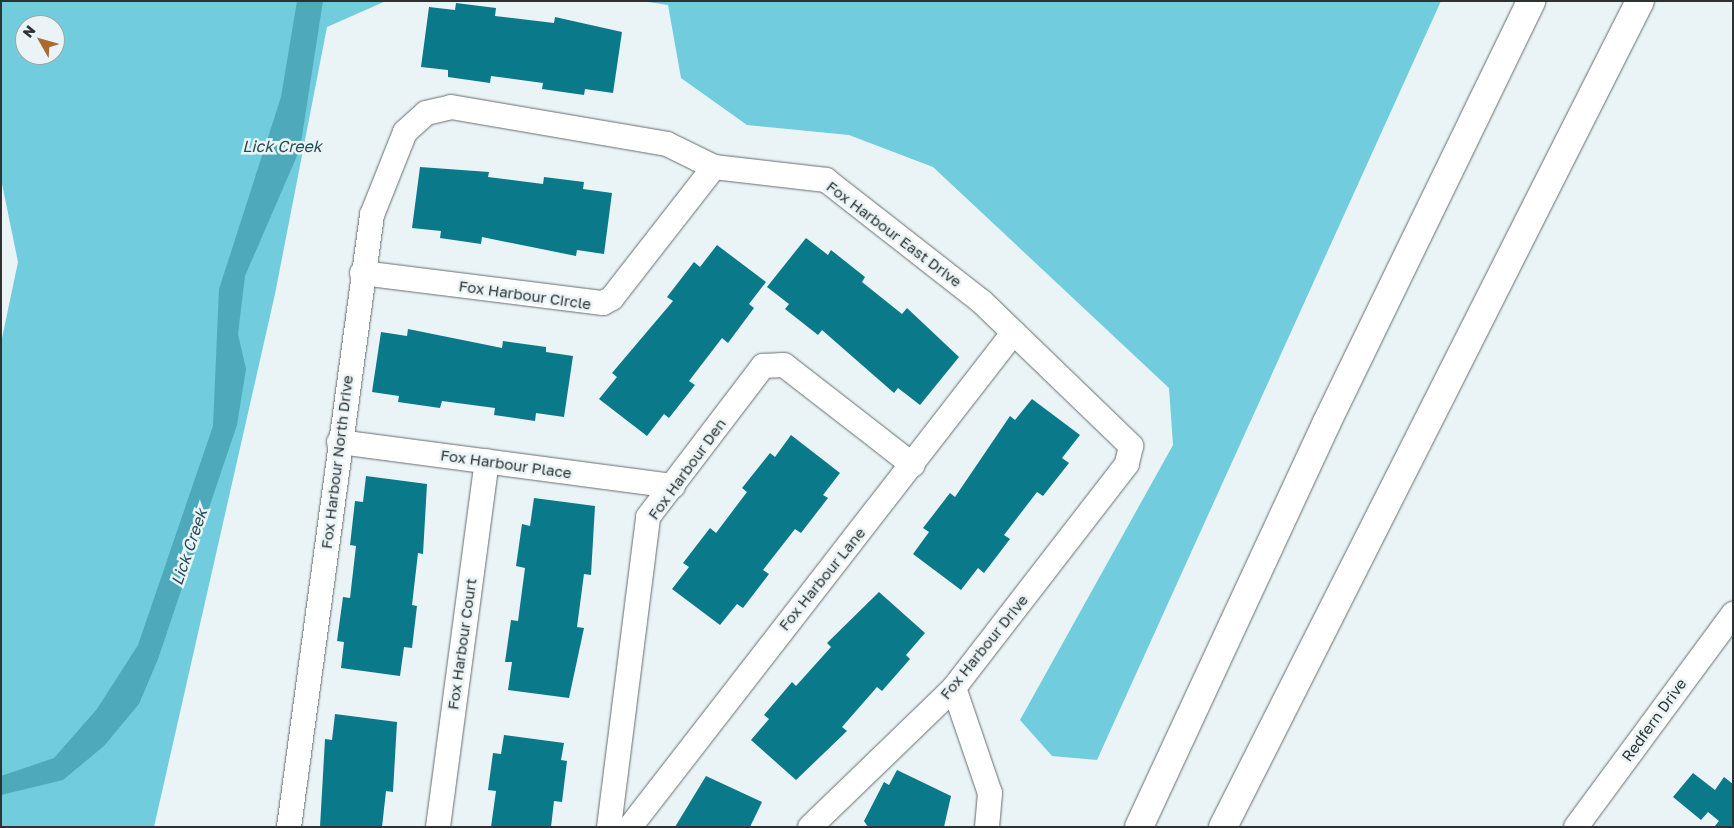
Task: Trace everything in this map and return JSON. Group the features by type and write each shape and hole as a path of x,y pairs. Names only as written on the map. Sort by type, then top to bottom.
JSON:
{"highway":[{"path":"1502,56 1522,1"},
{"path":"1139,827 1502,56 1531,1"},
{"path":"1223,827 1640,1"}],"street":[{"name":"Fox Harbour East Drive","path":"426,113 451,108 657,141 691,152 714,168 826,180 1014,332 1132,446"},
{"name":"Fox Harbour North Drive","path":"289,827 362,272 384,178 405,132 426,113"},
{"name":"Fox Harbour Circle","path":"362,272 603,303 612,298 714,168"},
{"name":"Fox Harbour Lane","path":"630,827 913,465 1014,332"},
{"name":"Fox Harbour Den","path":"609,827 648,517 768,363 784,365 913,465"},
{"name":"Fox Harbour Place","path":"339,442 673,486"},
{"name":"Fox Harbour Drive","path":"810,827 954,688 1127,464 1132,446"},
{"name":"Fox Harbour Court","path":"438,827 487,461"},
{"name":"Redfern Drive","path":"1576,827 1733,614"},
{"path":"954,688 990,793 988,827"}],"shaded area":[{"path":"1,1 386,1 327,27 275,294 154,827 1,827 1,343 18,262 1,179"},
{"path":"641,1 1441,1 1097,760 1052,756 1020,720 1173,445 1169,388 933,167 849,135 747,125 681,78 668,5"}],"water":[{"name":"Lick Creek","path":"297,1 323,1 300,149 245,276 238,334 246,369 237,425 158,659 139,704 104,746 63,780 1,795 1,776 54,758 97,709 138,645 213,426 219,289 281,97"}],"building":[{"path":"456,3 496,8 495,16 554,23 555,17 622,32 613,93 585,89 584,95 542,89 543,83 491,76 490,83 448,77 448,70 421,67 429,7 455,10"},
{"path":"420,167 489,172 488,177 543,184 544,177 584,182 583,189 612,193 604,254 577,250 576,256 482,237 481,244 440,238 441,231 412,228"},
{"path":"806,238 828,255 831,250 865,277 862,282 902,314 907,308 959,357 920,405 898,388 894,393 822,330 818,335 785,309 789,304 767,287"},
{"path":"717,245 766,282 749,304 754,308 728,343 722,338 689,381 695,385 669,418 664,414 647,436 599,399 617,377 612,373 673,301 667,297 694,262 700,267"},
{"path":"408,329 502,348 503,341 546,347 546,352 573,356 564,417 536,413 535,421 494,415 495,408 442,401 440,408 398,402 399,396 372,392 381,332 407,336"},
{"path":"1032,399 1080,435 1062,458 1069,463 1043,496 1037,492 1004,535 1010,539 984,573 978,568 961,590 913,554 929,532 923,528 950,493 955,497 1010,416 1015,420"},
{"path":"791,435 840,473 823,495 828,498 801,533 795,529 763,570 769,574 743,608 737,604 720,625 672,589 689,567 683,563 710,528 716,533 747,492 742,488 770,453 775,457"},
{"path":"366,476 427,484 423,554 418,553 412,605 417,606 412,648 404,647 400,676 341,668 344,642 337,641 343,597 350,598 356,546 350,545 355,501 363,502"},
{"path":"534,498 595,506 591,575 584,574 577,627 584,628 569,698 508,690 512,662 505,662 511,620 518,621 525,568 516,566 522,524 530,526"},
{"path":"879,592 925,633 906,655 910,659 882,691 877,687 842,727 847,731 796,780 751,740 769,719 764,715 792,682 796,686 831,647 827,643"},
{"path":"335,714 397,722 393,792 386,791 382,827 320,827 325,739 332,740"},
{"path":"504,735 564,743 561,760 567,761 562,802 554,801 551,827 491,827 496,791 488,790 493,753 501,754"},
{"path":"897,770 951,796 944,827 868,827 864,821 884,782 889,785"},
{"path":"1693,773 1715,790 1724,777 1733,784 1733,827 1714,827 1719,821 1708,812 1701,820 1673,797"},
{"path":"706,776 762,802 750,827 675,827"}]}
